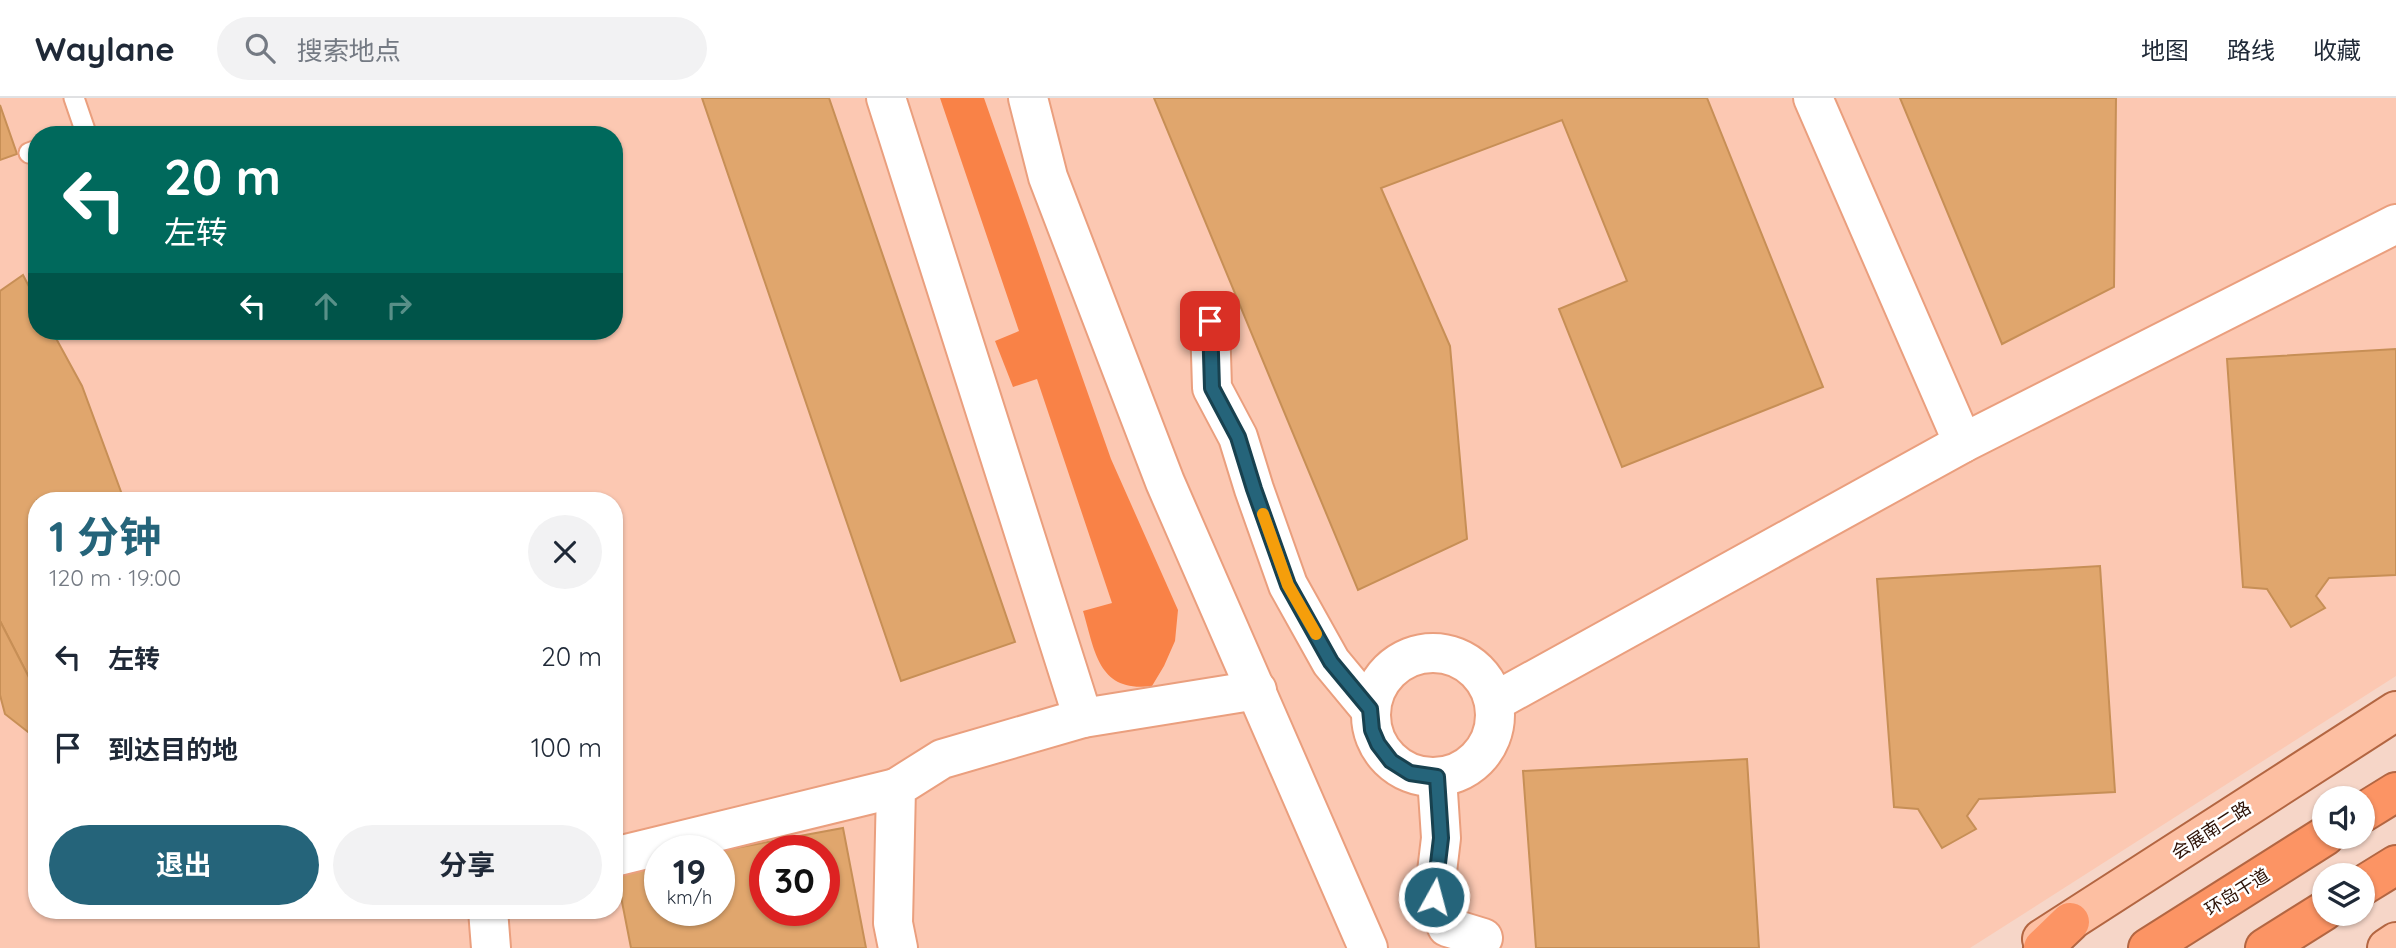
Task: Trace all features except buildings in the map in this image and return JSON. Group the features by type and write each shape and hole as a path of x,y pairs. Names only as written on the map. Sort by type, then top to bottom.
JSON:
{"highway":[{"path":"2375,805 2396,792"},
{"name":"环岛干道","path":"2148,948 2312,845"},
{"path":"2375,878 2396,865"},
{"path":"2264,948 2312,918"}],"main road":[{"name":"会展南二路","path":"2026,948 2057,935 2396,711"},
{"path":"2387,948 2396,942"}],"street":[{"path":"886,98 1083,718"},
{"path":"1028,98 1048,177 1165,482 1368,948"},
{"path":"1813,98 1963,443"},
{"path":"1494,702 1963,443 2396,224"},
{"path":"1210,321 1212,388 1238,437 1288,585 1331,662 1370,709"},
{"path":"1429,652 1444,653 1466,662 1483,678 1494,702 1494,725 1490,739 1479,757 1457,772 1437,777 1410,773 1391,761 1378,744 1372,730 1372,697 1382,677 1406,657 1429,652"},
{"path":"623,855 896,789 942,759 1083,718 1256,690"},
{"path":"1437,777 1441,838 1434,897 1447,926 1483,938"},
{"path":"896,789 893,923 898,948"},
{"path":"489,919 491,948"}],"lane":[{"path":"75,98 84,126"}],"shaded area":[{"path":"0,98 2396,98 2396,676 1970,948 0,948"},
{"path":"940,98 984,98 1111,459 1178,610 1175,641 1152,686 1120,683 1110,676 1102,666 1091,641 1083,611 1112,603 1037,379 1013,387 995,341 1019,331"}],"slow traffic":[{"path":"1263,514 1288,585 1316,634"}],"route":[{"path":"1210,321 1212,388 1238,437 1288,585 1331,662 1370,709 1372,730 1378,744 1391,761 1410,773 1437,777 1441,838 1434,897"}]}
